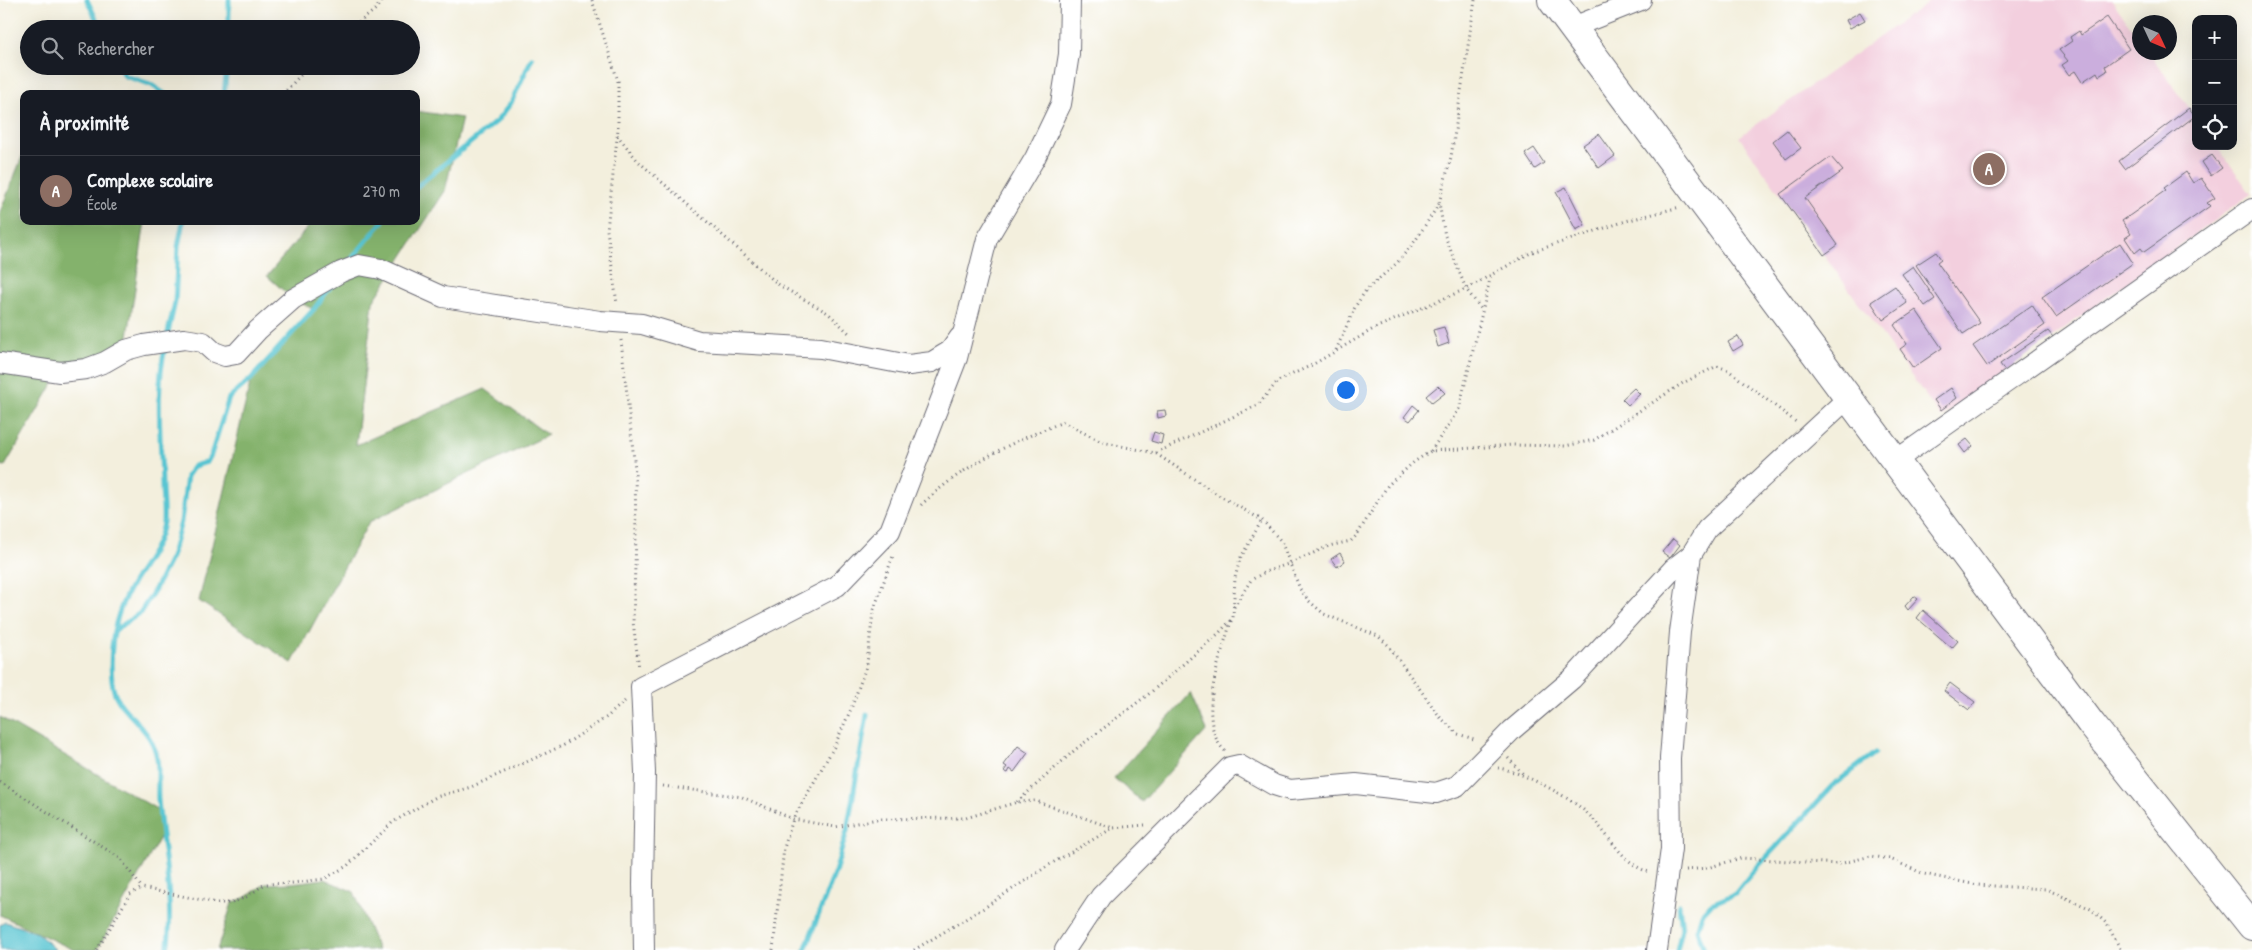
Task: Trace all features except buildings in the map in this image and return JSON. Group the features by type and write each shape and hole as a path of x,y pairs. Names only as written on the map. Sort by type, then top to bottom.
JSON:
{"street":[{"path":"644,950 645,783 641,687 837,586 890,531 957,358 988,239 1035,158 1061,104 1069,54 1070,0"},
{"path":"1552,0 2092,725 2252,926"},
{"path":"1573,27 1641,0"},
{"path":"1895,461 2252,209"},
{"path":"0,363 60,372 86,369 105,362 126,350 144,345 184,339 203,342 214,352 226,356 236,354 258,330 293,299 342,272 360,265 380,269 443,297 600,321 642,324 699,341 821,348 909,365 932,362 950,351 964,331"},
{"path":"1065,950 1101,896 1230,768 1239,765 1274,786 1290,790 1356,784 1436,793 1456,786 1478,767 1512,730 1572,679 1673,569 1691,555 1707,528 1848,398"},
{"path":"1657,950 1671,849 1670,758 1680,632 1691,555"}],"path":[{"path":"362,20 376,9 382,0"},
{"path":"1336,352 1356,307 1366,290 1397,263 1415,241 1439,203 1451,157 1475,0"},
{"path":"287,90 301,75"},
{"path":"617,135 638,160 779,285 828,313 874,358"},
{"path":"1156,453 1258,405 1278,381 1312,365 1376,328 1466,289 1532,252 1563,240 1626,221 1701,202"},
{"path":"1439,203 1445,236 1466,289 1482,310"},
{"path":"1234,607 1251,580 1265,572 1314,552 1351,541 1358,535 1388,485 1414,462 1432,451 1459,409 1491,274"},
{"path":"1432,451 1513,445 1565,446 1594,440 1683,383 1717,366 1728,370 1810,433"},
{"path":"917,508 946,482 972,464 1018,439 1063,422 1102,442 1156,453 1220,496 1262,520 1281,541 1300,589 1309,601 1324,614 1378,636 1388,645 1440,717 1458,734 1497,746 1524,775"},
{"path":"1239,765 1222,748 1215,735 1211,717 1214,683 1232,618 1235,578 1240,559 1262,520"},
{"path":"773,950 784,848 792,819 834,747 851,709 867,664 873,612 896,548"},
{"path":"1017,802 1076,749 1150,693 1218,634 1232,618"},
{"path":"98,950 130,894 142,888 217,903 232,904 265,884 324,879 347,866 394,822 436,797 471,787 564,745 608,717 641,687"},
{"path":"1478,767 1503,769 1524,775 1576,804 1588,814 1638,869 1648,872 1707,868 1741,858 1839,864 1871,856 1890,859 1924,874 1977,885 2046,889 2091,909 2107,924 2121,950"},
{"path":"0,782 120,858 142,888"},
{"path":"645,783 742,797 792,819 835,827 878,818 966,818 1017,802 1036,802 1113,828 1141,827 1149,823"},
{"path":"914,950 987,906 1049,865 1113,828"}],"shaded area":[{"path":"1931,0 2112,0 2132,29 2132,60 2154,60 2192,112 2192,150 2220,150 2251,194 1941,417 1739,137"}],"green space":[{"path":"420,112 462,118 445,191 373,302 356,445 485,389 548,435 369,522 292,663 199,601 251,379 313,309 293,299 267,276 310,225 420,225"},
{"path":"20,162 20,225 144,225 126,350 60,372 5,466 0,465 0,212"},
{"path":"1191,693 1207,730 1142,802 1114,778"},
{"path":"0,717 160,811 162,834 97,950 74,950 0,915"},
{"path":"324,879 354,892 378,950 217,950 232,903 246,897 265,884"}],"water":[{"path":"5,922 37,933 56,950 0,950 0,925"}],"waterway":[{"path":"87,0 97,20"},
{"path":"229,0 229,20"},
{"path":"420,184 497,121 511,103 532,58"},
{"path":"124,75 150,84 159,90"},
{"path":"224,90 226,75"},
{"path":"167,337 175,302 178,247 182,225"},
{"path":"350,261 380,225"},
{"path":"114,631 140,613 155,589 172,555 181,522 187,476 194,466 207,462 211,455 229,398 251,379 314,309 331,286"},
{"path":"165,348 159,398 163,522 155,547 131,586 121,608 112,644 111,669 114,691 118,699 147,735 157,757 158,799 170,912 167,950"},
{"path":"805,950 835,872 847,831 867,715"},
{"path":"1704,950 1697,930 1702,914 1711,904 1735,894 1750,875 1832,786 1875,753"},
{"path":"1677,950 1682,929 1679,905"}],"place":[{"name":"Complexe scolaire","path":"1989,169"}]}
